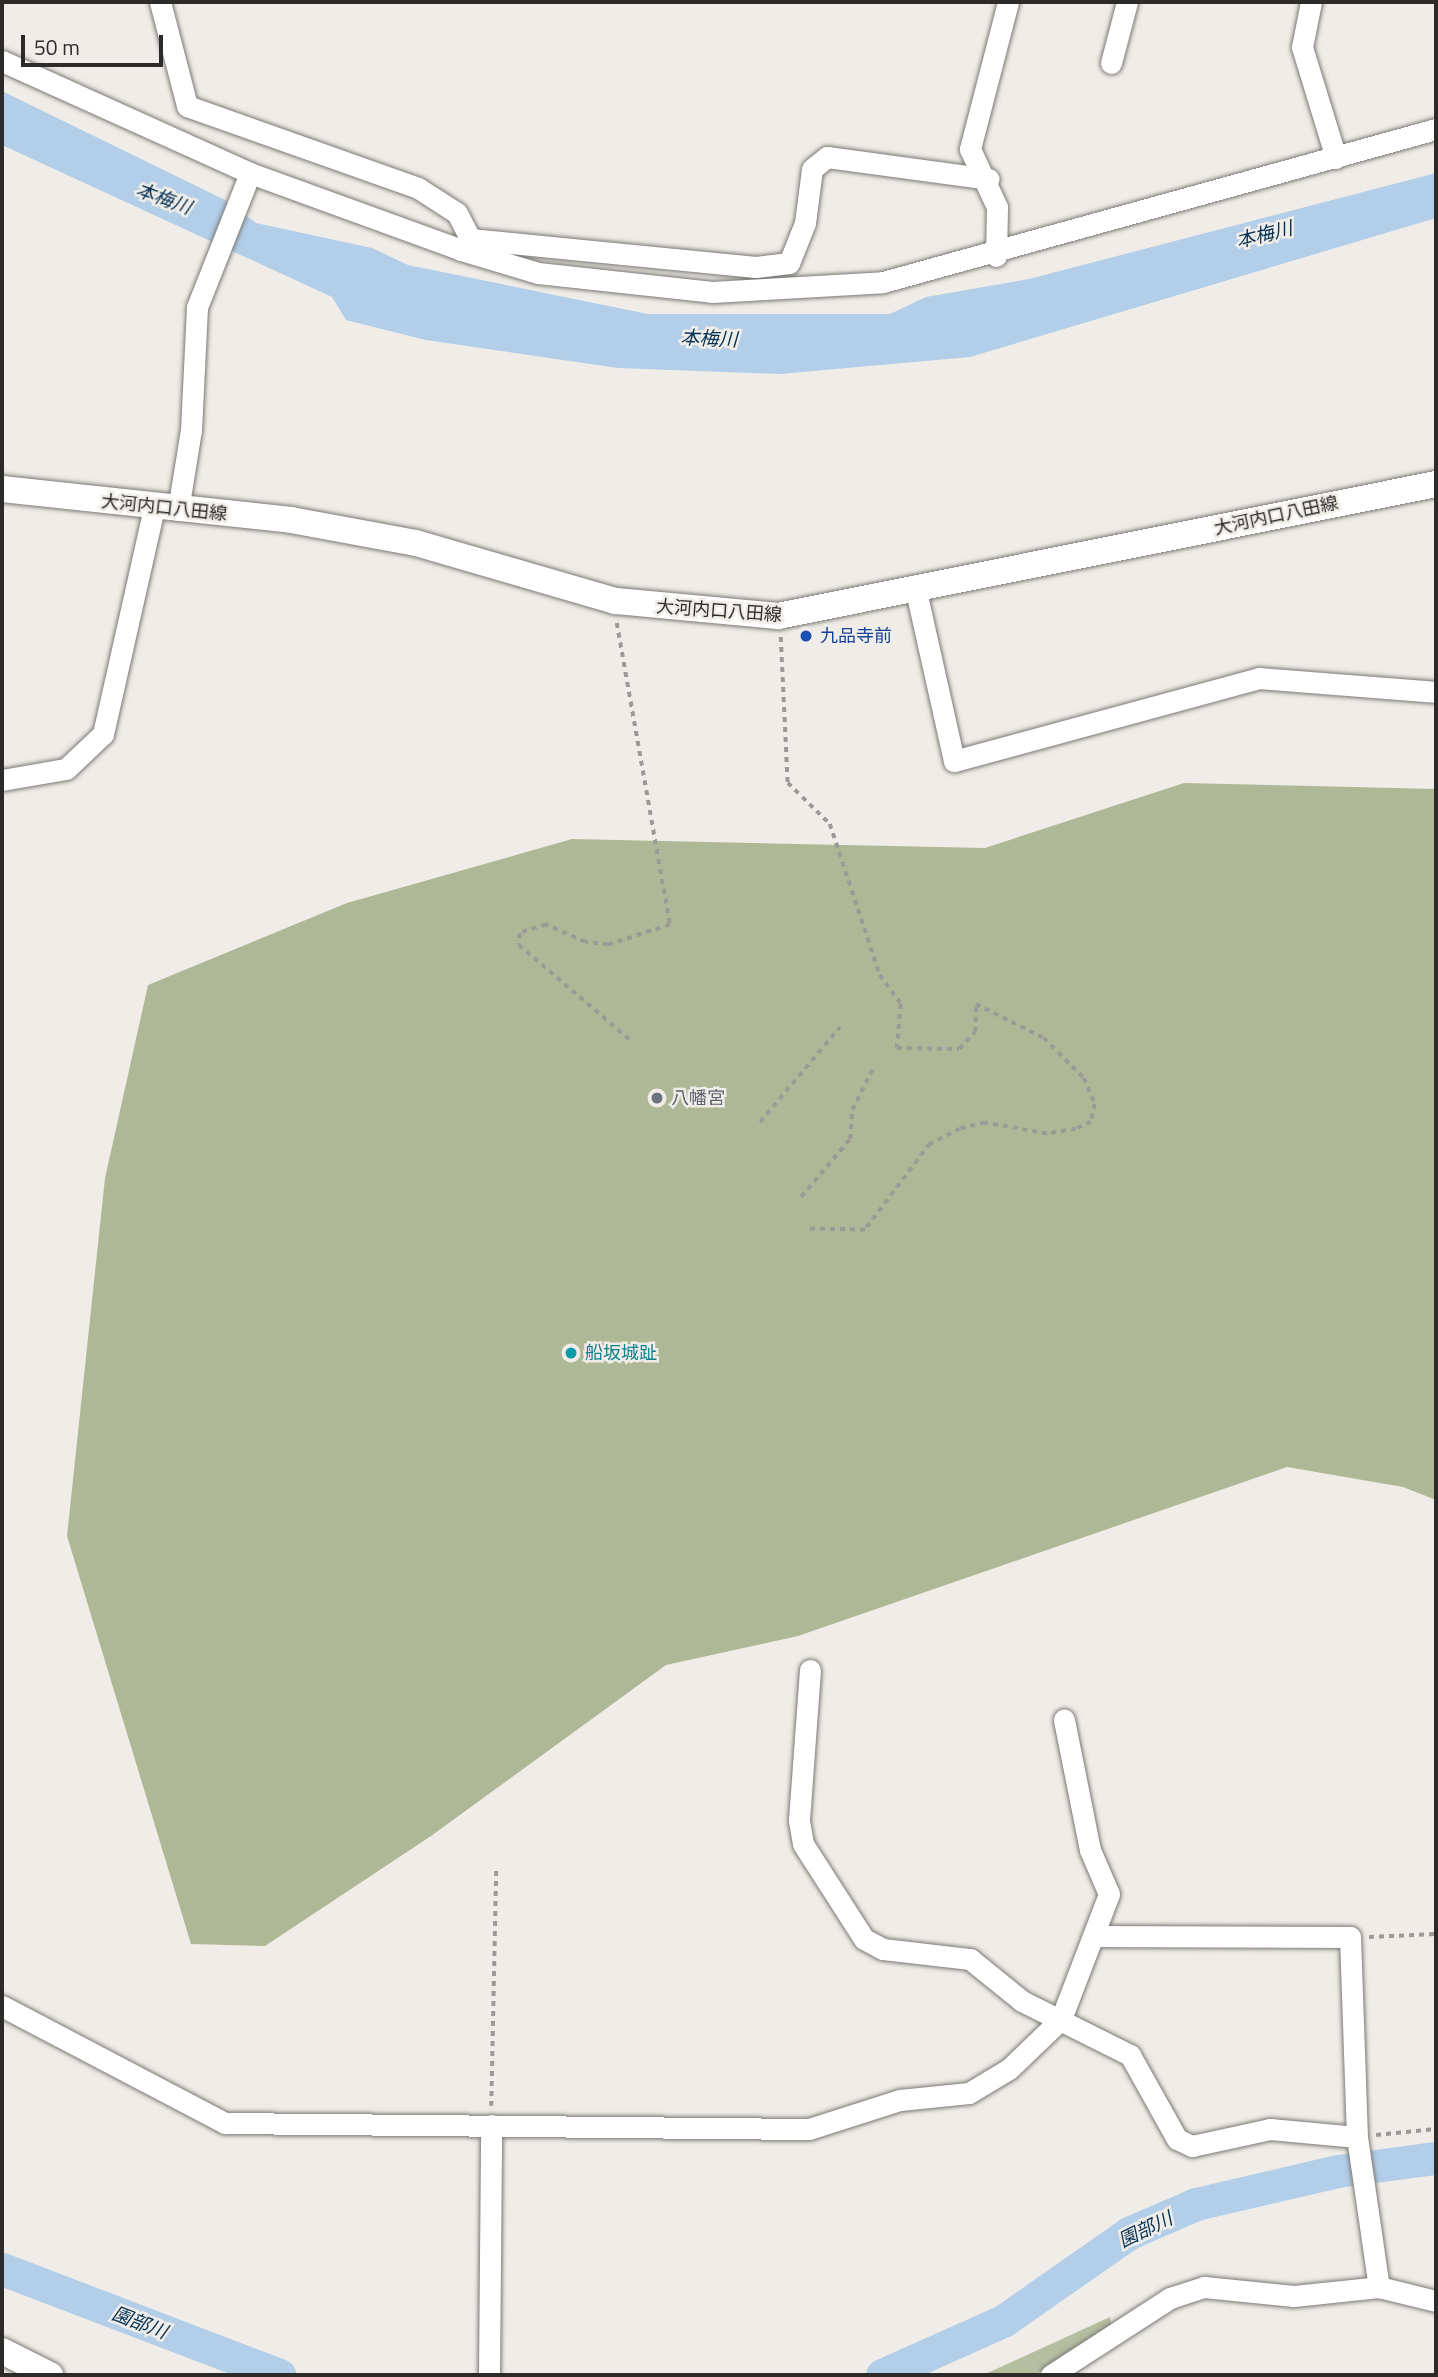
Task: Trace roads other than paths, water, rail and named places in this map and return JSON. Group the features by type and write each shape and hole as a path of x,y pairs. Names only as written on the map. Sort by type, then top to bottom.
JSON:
{"main road":[{"name":"大河内口八田線","path":"2,489 166,509 291,520 416,542 616,601 778,616 916,591 1436,484"},
{"path":"2,2351 50,2375"}],"street":[{"path":"160,2 187,106 418,188 457,213 466,244"},
{"path":"996,256 997,207 989,179 970,149 1008,2"},
{"path":"1111,62 1127,2"},
{"path":"1311,2 1302,47 1336,158"},
{"path":"2,61 248,177 466,244 538,272 712,292 883,282 996,256 1436,129"},
{"path":"466,244 789,263 805,223 812,170 827,157 989,179"},
{"path":"2,780 66,769 90,753 103,734 191,430 200,296 248,177"},
{"path":"916,591 954,761 1259,678 1436,692"},
{"path":"810,1670 799,1821 803,1844 854,1927 883,1949 970,1958 1022,2001 1130,2055 1177,2139 1192,2146 1270,2129 1358,2143"},
{"path":"2,2007 211,2120 491,2125 833,2126 900,2100 969,2094 991,2083 1061,2019 1109,1894 1090,1850 1064,1720"},
{"path":"1095,1936 1350,1937 1358,2143 1379,2287"},
{"path":"489,2370 491,2125"},
{"path":"1051,2375 1160,2304 1204,2287 1294,2296 1379,2287 1436,2301"}],"water":[{"name":"本梅川","path":"2,91 225,200 256,223 372,248 408,265 648,314 890,314 926,297 1029,279 1436,173 1436,218 970,357 780,374 618,368 426,340 346,320 332,297 2,145"}],"waterway":[{"name":"園部川","path":"882,2375 1003,2321 1129,2233 1196,2204 1338,2171 1436,2158"},
{"name":"園部川","path":"2,2269 279,2375"}],"place":[{"name":"九品寺前","path":"806,636"},
{"name":"八幡宮","path":"657,1098"},
{"name":"船坂城趾","path":"571,1353"}]}
